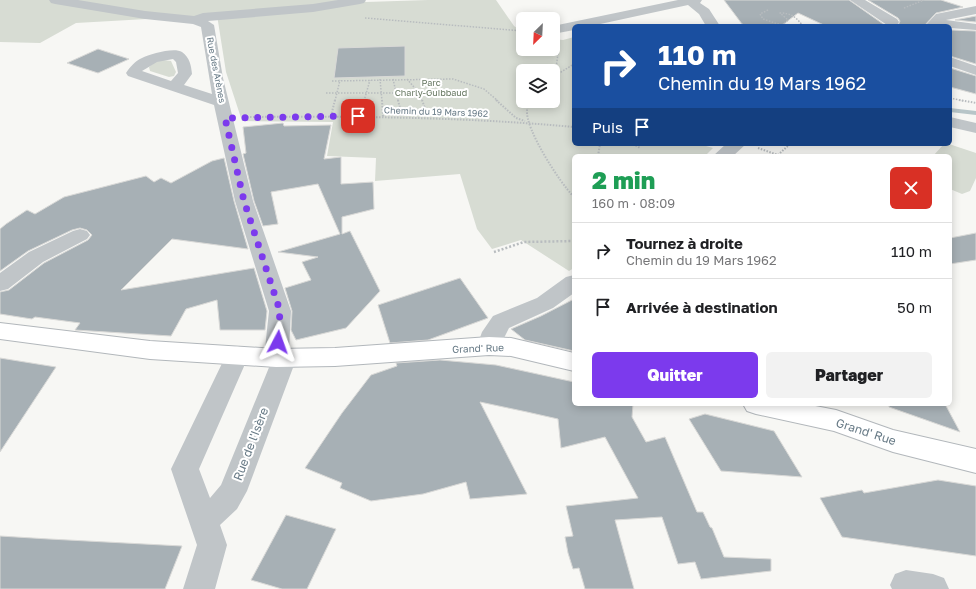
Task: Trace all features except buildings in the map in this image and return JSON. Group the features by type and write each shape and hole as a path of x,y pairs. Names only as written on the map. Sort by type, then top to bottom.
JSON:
{"main road":[{"name":"Grand' Rue","path":"0,331 150,350 280,358 335,357 489,346 511,347 572,362"},
{"name":"Grand' Rue","path":"765,406 836,422 893,441 976,461"}],"street":[{"path":"55,0 145,15 195,20 203,17 314,8 360,0"},
{"path":"856,0 892,22"},
{"path":"582,24 694,1 704,12 712,24"},
{"path":"936,22 976,10"},
{"name":"Rue des Arènes","path":"195,20 207,25 223,110 244,201 280,311 280,358"},
{"path":"936,22 951,24"},
{"path":"952,24 974,27"},
{"path":"560,29 572,26"},
{"path":"956,64 976,59"},
{"path":"956,64 976,72"},
{"path":"174,87 223,110"},
{"path":"952,122 976,128"},
{"path":"724,154 734,146"},
{"path":"0,284 36,257 80,235"},
{"path":"489,346 494,332 501,322 545,303 572,283"},
{"path":"199,589 212,545 185,469 237,355"},
{"name":"Rue de l'Isère","path":"202,520 217,511 226,503 233,491 280,358"}],"path":[{"path":"892,22 899,9 924,0"},
{"path":"768,10 760,13 763,19 779,24"},
{"path":"784,24 788,20 780,13 794,15 801,24"},
{"path":"360,18 516,30"},
{"path":"560,72 572,65"},
{"path":"393,79 398,93 402,117"},
{"path":"406,79 419,93 428,118"},
{"path":"332,81 453,79 484,89 516,118 529,123"},
{"path":"331,116 340,80"},
{"path":"358,116 367,93 370,80"},
{"path":"380,80 383,117"},
{"path":"326,93 419,93"},
{"path":"952,98 976,103"},
{"path":"528,108 529,123 549,163 566,189 572,195"},
{"name":"Chemin du 19 Mars 1962","path":"223,110 331,116 428,118 572,127"},
{"path":"636,146 640,148"},
{"path":"779,154 788,146"},
{"path":"756,147 775,154"},
{"path":"494,252 524,242 572,242"}],"green space":[{"name":"Parc Charly-Guibbaud","path":"0,0 363,0 366,2 496,0 516,27 516,56 560,56 560,40 572,38 572,146 706,146 713,148 707,154 572,154 572,269 569,271 521,240 492,249 477,229 460,174 375,181 376,158 327,156 333,122 242,121 226,72 217,15 76,23 40,43 0,42"},
{"path":"163,60 171,61 176,72 174,76 169,77 150,71 149,67 155,62"},
{"path":"952,145 976,153 976,178 970,191 962,194 952,190 952,154 935,154 942,146"}],"waterway":[{"path":"952,110 976,113"}],"route":[{"path":"278,342 280,311 244,201 225,118 358,116"}]}
